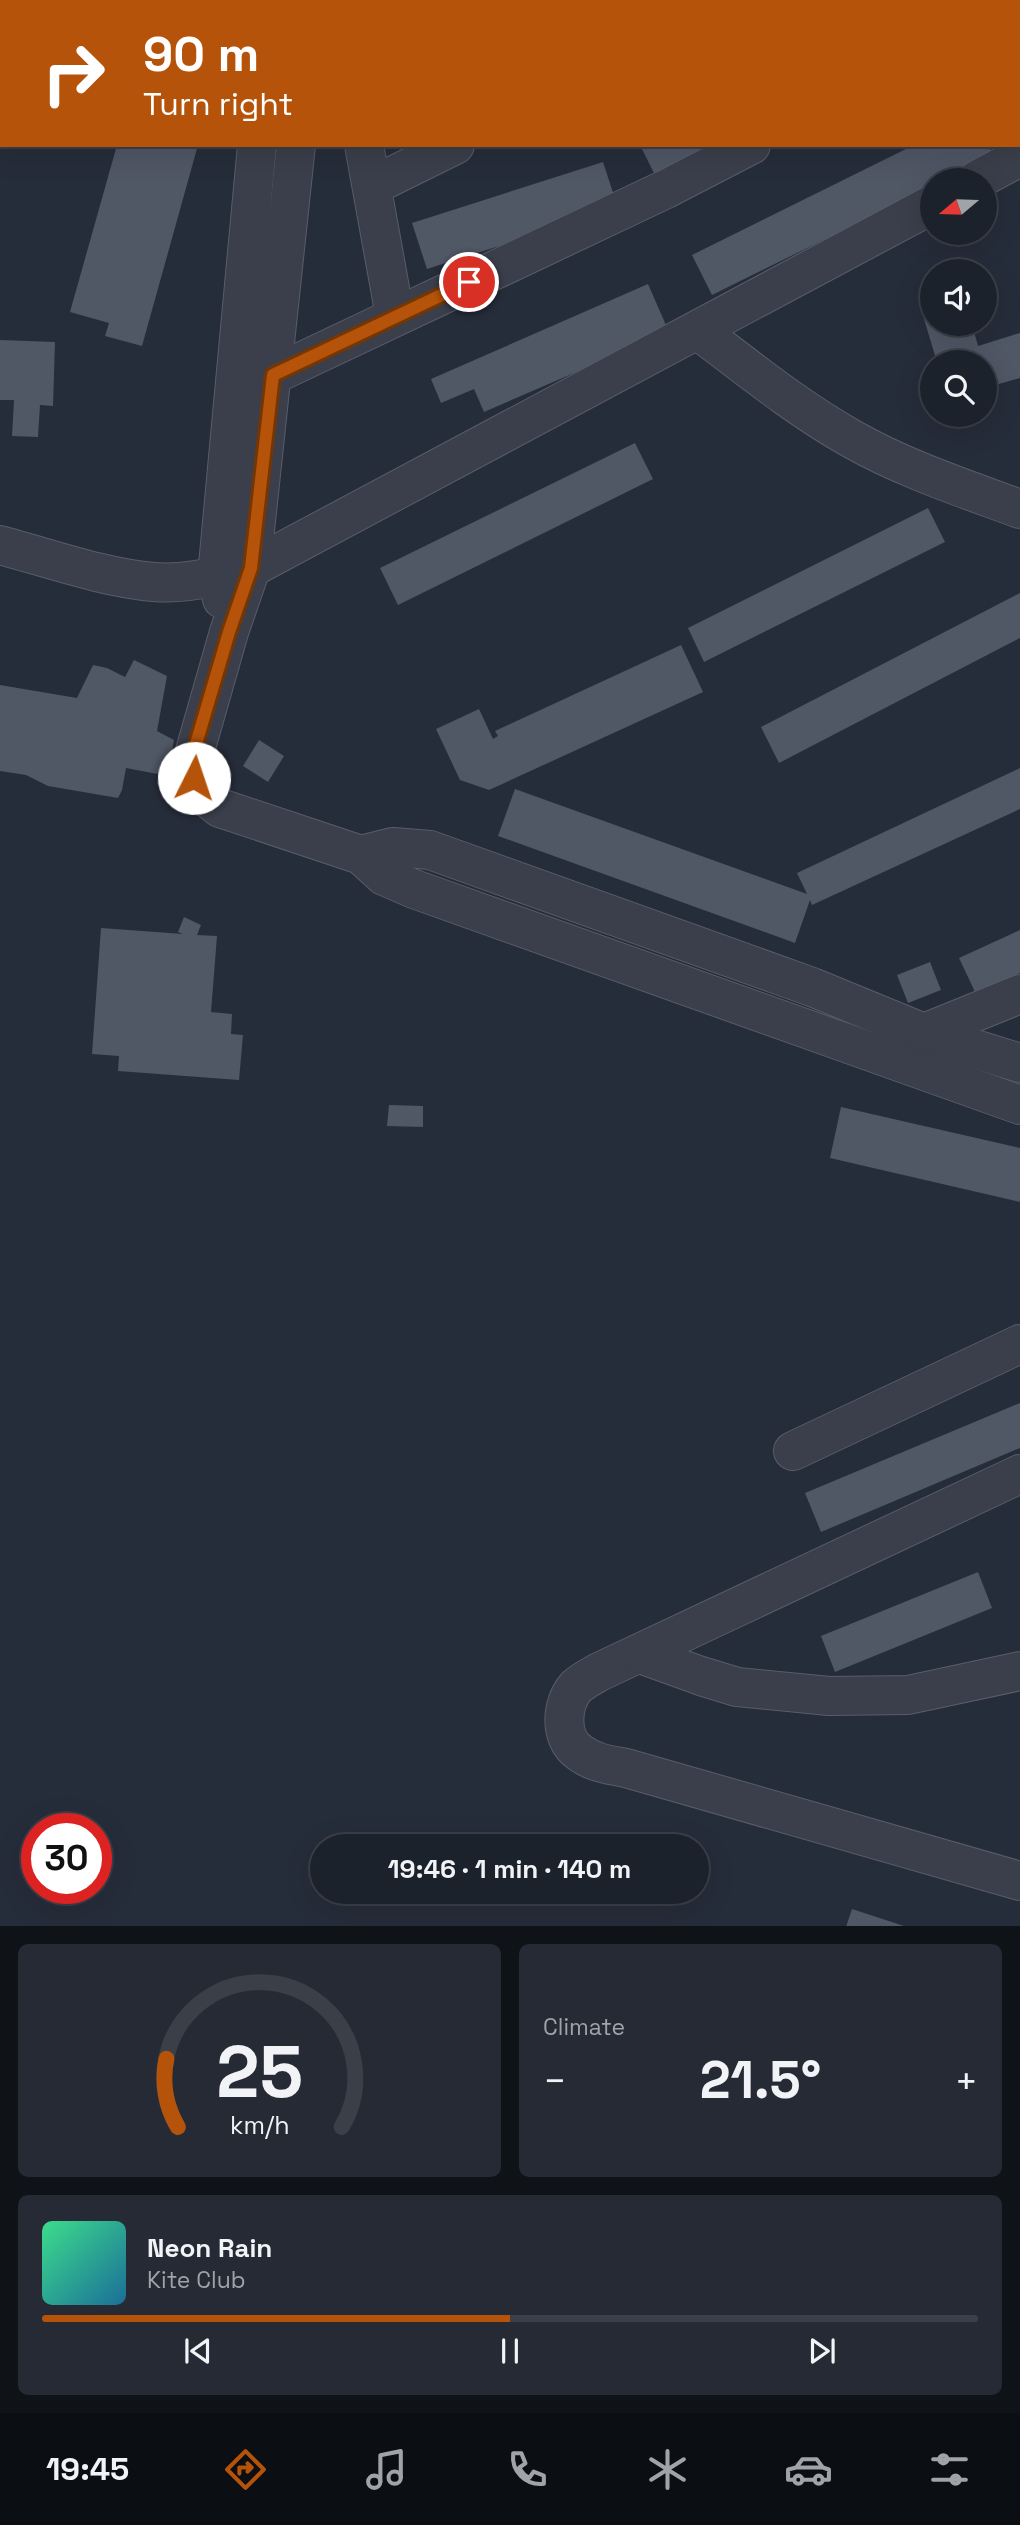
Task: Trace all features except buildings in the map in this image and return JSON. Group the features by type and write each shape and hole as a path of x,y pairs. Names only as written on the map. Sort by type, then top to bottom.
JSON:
{"street":[{"path":"234,572 227,485 257,147"},
{"path":"296,147 273,375 234,572 229,632 191,765 194,778 205,796 220,808 361,855 384,876 414,889 1020,1105"},
{"path":"365,147 395,316"},
{"path":"372,186 451,147"},
{"path":"273,375 666,189 747,147"},
{"path":"998,169 1020,157"},
{"path":"0,545 110,574 155,582 190,581 234,572 699,331 920,211"},
{"path":"699,331 804,411 854,440 909,468 1020,509"},
{"path":"361,855 393,847 430,850 812,988 924,1033 1020,1063"},
{"path":"800,1027 812,988"},
{"path":"924,1033 1020,994"},
{"path":"793,1451 1020,1344"},
{"path":"1012,1483 599,1672 576,1687 564,1710 566,1734 576,1751 598,1762 1020,1881"},
{"path":"640,1654 737,1687 830,1696 908,1695 1020,1671"}],"route":[{"path":"194,778 191,765 196,744 251,568 273,375 469,282"}]}
